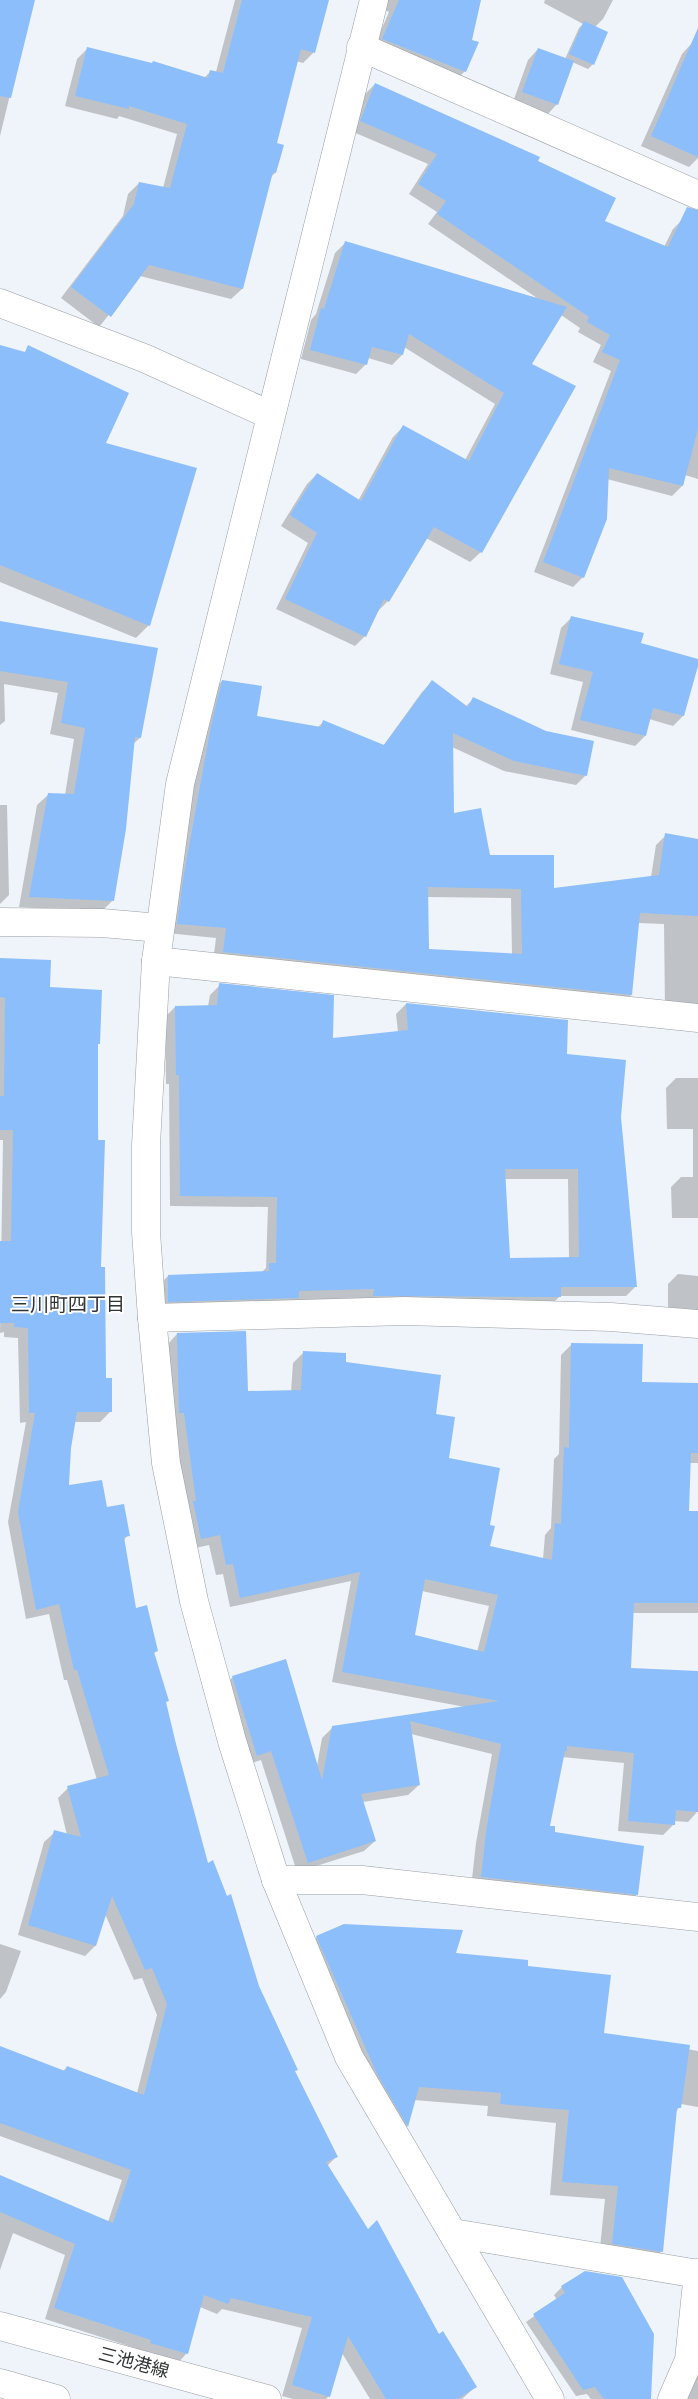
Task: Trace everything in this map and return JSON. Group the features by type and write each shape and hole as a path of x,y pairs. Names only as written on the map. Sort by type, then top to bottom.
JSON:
{"street":[{"path":"374,0 180,784 156,961 146,1145 146,1232 152,1318 166,1463 194,1601 232,1742 276,1880 349,2057 550,2399"},
{"path":"362,47 698,195"},
{"path":"0,303 144,358 270,415"},
{"path":"0,922 102,923 160,928"},
{"path":"156,961 698,1018"},
{"path":"152,1318 405,1311 611,1317 698,1324"},
{"path":"276,1880 362,1880 698,1917"},
{"path":"453,2233 698,2274 689,2360 672,2399"},
{"name":"三池港線","path":"0,2326 267,2399"},
{"path":"14,2391 56,2399"}],"building":[{"path":"0,0 35,0 11,98 0,96"},
{"path":"242,0 329,0 315,53 301,49 277,143 284,145 276,173 273,172 243,289 149,265 111,317 71,287 134,204 139,182 170,188 187,124 129,106 129,109 75,96 87,47 152,63 153,61 208,78 210,70 223,73"},
{"path":"399,0 481,0 472,40 479,42 466,72 382,39"},
{"path":"584,21 608,32 594,65 569,54"},
{"path":"698,28 698,157 651,136"},
{"path":"538,48 574,61 558,105 522,92"},
{"path":"375,83 540,157 538,161 616,198 605,221 668,247 687,207 698,210 698,429 683,486 609,468 607,519 584,578 543,562 620,360 602,352 610,335 587,322 589,317 437,214 446,201 418,184 437,154 360,121"},
{"path":"345,241 567,307 532,364 576,386 482,553 434,527 389,602 384,599 366,637 285,599 317,533 290,515 317,473 361,501 403,425 469,461 504,393 409,334 403,355 372,347 367,365 310,350 321,308 324,309"},
{"path":"0,345 25,352 28,345 129,393 106,443 197,468 150,626 0,565"},
{"path":"571,616 644,633 641,643 698,659 698,666 684,716 653,708 646,736 580,720 593,672 559,664"},
{"path":"0,621 158,648 141,738 135,737 126,829 114,901 29,897 48,793 74,794 85,728 61,723 68,682 0,671"},
{"path":"222,680 262,686 257,716 321,727 323,720 384,745 432,680 468,707 473,697 546,731 594,741 587,776 514,761 453,733 454,813 481,808 490,855 554,855 554,888 659,875 665,833 698,839 698,916 640,913 632,995 223,952 226,928 177,924 184,874 211,726","holes":["428,887 521,889 522,954 429,949"]},
{"path":"0,958 51,960 50,987 102,990 100,1044 98,1044 98,1140 105,1140 101,1267 105,1267 106,1378 112,1378 112,1412 77,1412 71,1448 69,1485 102,1480 107,1507 124,1504 130,1536 124,1537 136,1608 147,1605 158,1651 154,1652 169,1701 166,1702 176,1744 208,1863 213,1860 227,1896 231,1894 259,1986 298,2070 295,2071 338,2157 326,2162 368,2229 377,2220 439,2334 443,2331 477,2387 457,2399 386,2399 348,2336 330,2397 292,2385 312,2317 231,2298 228,2304 204,2295 188,2354 150,2343 151,2340 54,2308 75,2244 0,2212 0,2175 113,2223 131,2170 0,2123 0,2046 65,2071 67,2066 144,2095 167,2004 152,1968 145,1970 112,1896 96,1946 28,1925 54,1830 81,1837 67,1786 109,1775 77,1670 74,1670 59,1604 36,1610 18,1512 35,1413 29,1413 28,1328 14,1327 14,1323 0,1323 0,1241 11,1241 13,1130 0,1130 0,1096 4,1096 5,998 0,997"},
{"path":"219,983 334,995 333,1038 408,1030 406,1003 568,1020 567,1054 626,1060 621,1117 637,1287 561,1287 561,1297 373,1296 374,1289 299,1291 299,1298 168,1302 168,1275 269,1271 269,1263 276,1263 277,1197 180,1196 179,1075 176,1075 175,1006 217,1005","holes":["505,1169 578,1169 579,1257 510,1258"]},
{"path":"246,1331 248,1391 301,1390 303,1351 346,1353 346,1362 441,1375 436,1414 455,1417 449,1458 500,1468 490,1525 495,1526 490,1546 552,1560 555,1523 561,1524 564,1447 569,1448 571,1343 643,1344 642,1382 698,1383 698,1453 691,1453 689,1511 698,1511 698,1603 634,1603 631,1668 698,1671 698,1812 676,1810 675,1825 628,1821 634,1753 567,1746 550,1826 555,1826 555,1832 644,1846 638,1895 481,1877 486,1832 501,1744 410,1721 420,1785 361,1794 376,1841 308,1863 271,1751 257,1756 232,1676 286,1659 322,1780 332,1726 499,1701 342,1672 360,1572 240,1598 233,1564 226,1565 220,1535 201,1539 193,1501 196,1501 184,1413 179,1413 177,1333","holes":["425,1579 498,1595 484,1652 415,1635"]},
{"path":"344,1924 463,1930 456,1953 528,1960 528,1966 611,1975 604,2033 690,2045 681,2108 677,2108 663,2252 612,2244 618,2186 562,2182 569,2110 500,2104 501,2093 419,2087 408,2127 378,2076 316,1936"},
{"path":"585,2271 622,2277 654,2334 651,2399 604,2399 595,2387 583,2390 533,2314 565,2293 561,2286"}],"district":[{"name":"三川町四丁目","path":"68,1304"}]}
